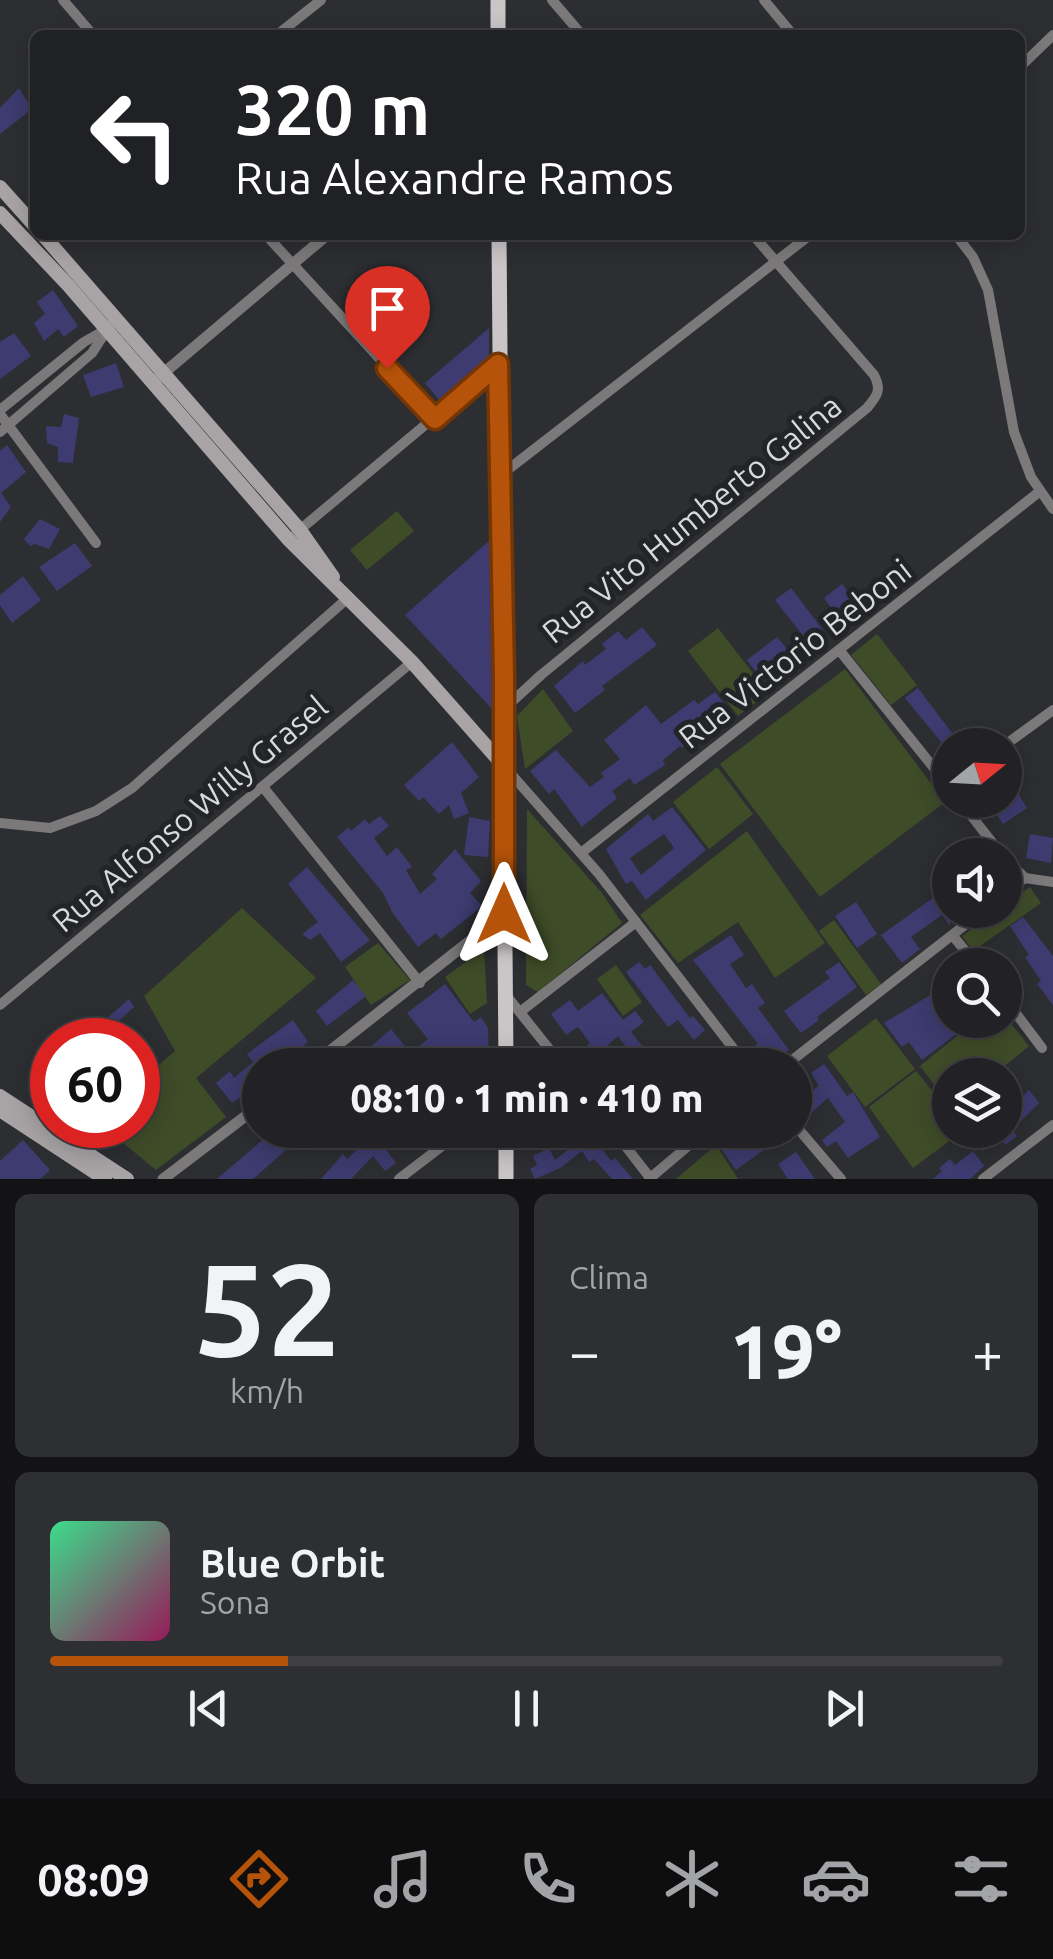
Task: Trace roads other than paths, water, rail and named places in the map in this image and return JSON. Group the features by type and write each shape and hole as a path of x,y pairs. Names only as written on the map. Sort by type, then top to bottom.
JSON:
{"main road":[{"path":"498,0 498,30"},
{"path":"0,187 30,220"},
{"path":"0,214 118,318 198,437 254,489 294,534 320,574 345,593 412,662 503,765"},
{"path":"46,240 106,329 211,425 254,489"},
{"path":"499,240 506,1048"},
{"path":"198,437 211,425"},
{"path":"0,1096 127,1179"},
{"path":"0,1110 105,1179"},
{"path":"506,1148 506,1179"}],"street":[{"path":"62,0 89,30"},
{"path":"283,30 322,0"},
{"path":"552,0 578,30"},
{"path":"764,0 789,30"},
{"path":"1025,62 1053,34"},
{"path":"270,240 435,419"},
{"path":"158,378 321,240"},
{"path":"757,240 776,261"},
{"path":"500,476 803,240"},
{"path":"960,240 973,256 988,290 1014,432 1040,492 1053,510"},
{"name":"Rua Vito Humberto Galina","path":"504,709 868,408 878,395 880,385 874,375 776,261"},
{"path":"96,544 4,429 0,412 118,318"},
{"path":"4,429 92,352 106,329"},
{"path":"294,534 498,364"},
{"name":"Rua Victorio Beboni","path":"581,853 1040,492"},
{"path":"0,824 50,828 96,811 132,788 345,593"},
{"path":"840,651 932,765"},
{"name":"Rua Alfonso Willy Grasel","path":"0,1005 412,662"},
{"path":"1022,733 1053,710"},
{"path":"503,765 581,853 733,1048"},
{"path":"263,787 420,983"},
{"path":"973,818 989,838"},
{"path":"1022,874 1053,882"},
{"path":"1022,881 1026,878"},
{"path":"334,1048 504,914"},
{"path":"520,1012 636,922"},
{"path":"808,1048 963,928"},
{"path":"953,936 963,948"},
{"path":"505,994 549,1048"},
{"path":"1022,1022 1042,1048"},
{"path":"163,1179 242,1119"},
{"path":"983,1179 1053,1126"},
{"path":"812,1145 840,1179"},
{"path":"399,1179 439,1148"},
{"path":"627,1148 650,1179 686,1148"}]}
